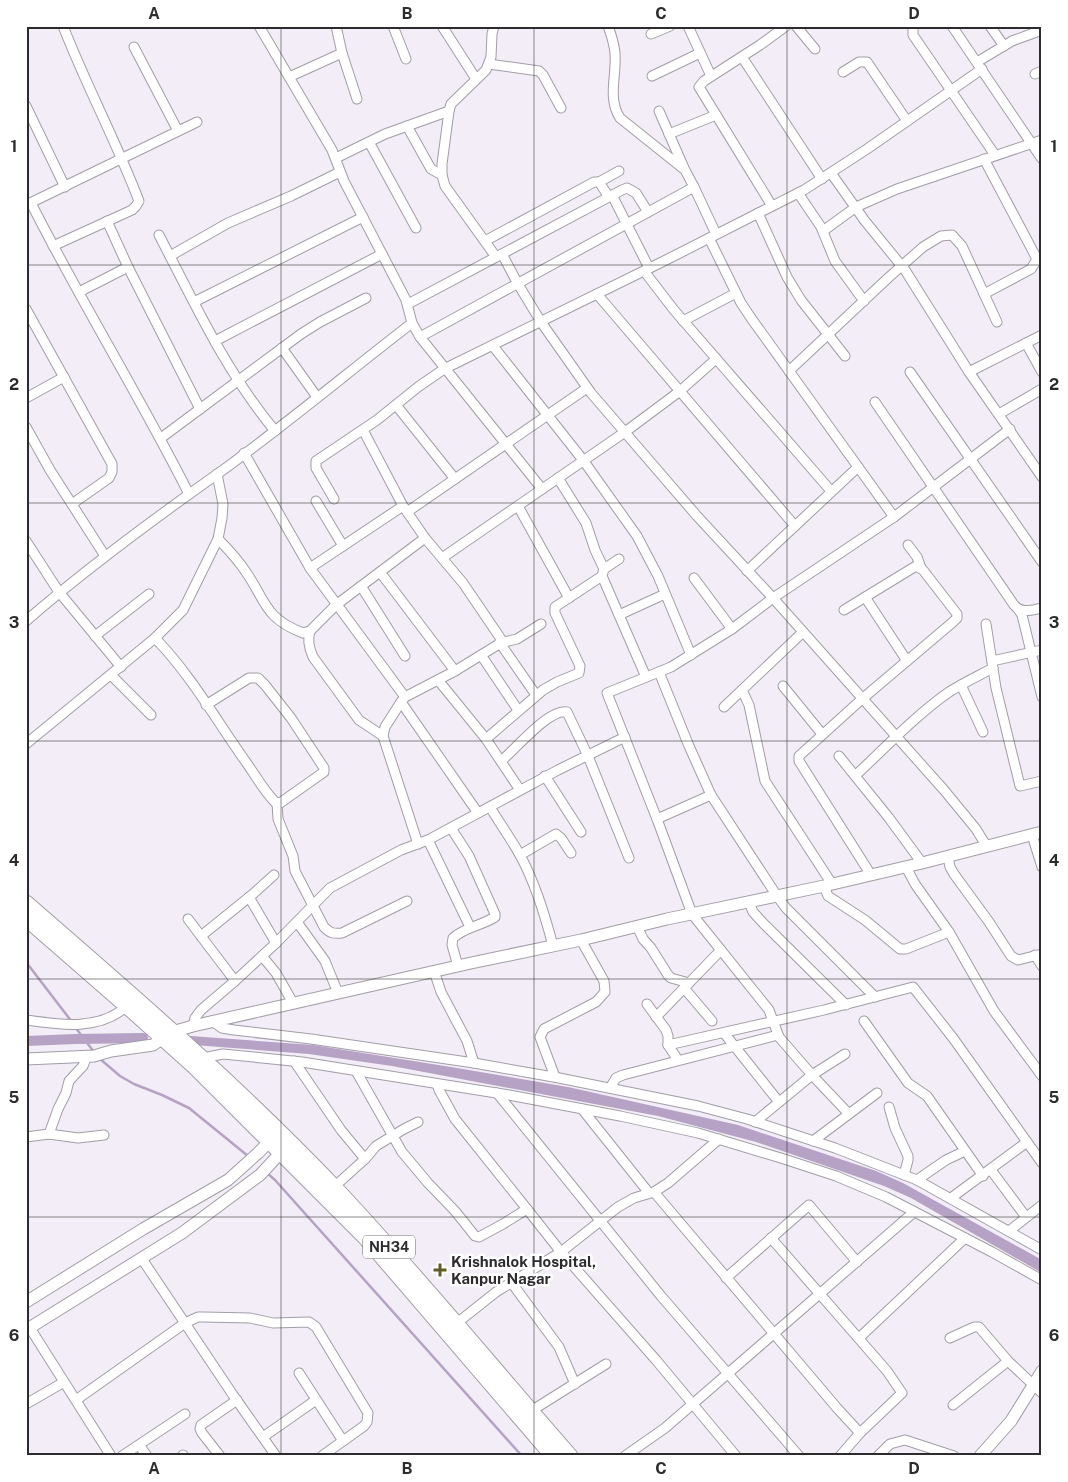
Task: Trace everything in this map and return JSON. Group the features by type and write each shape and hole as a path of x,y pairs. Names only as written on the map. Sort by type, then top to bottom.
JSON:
{"highway":[{"name":"NH34","path":"26,902 173,1040"},
{"name":"NH34","path":"26,918 127,1006 195,1057 280,1142 365,1237 553,1456"},
{"name":"NH34","path":"280,1142 334,1187 457,1323 570,1456"}],"street":[{"path":"53,246 132,210 139,201 63,26"},
{"path":"259,26 336,158 340,172 408,304 412,323 420,337 542,489"},
{"path":"336,26 342,53 357,99"},
{"path":"393,26 406,59"},
{"path":"442,26 476,78"},
{"path":"494,26 489,64 454,98 448,111 442,174 445,186 485,242 499,255 541,322 587,388 697,516 773,598 944,790 976,829 987,847"},
{"path":"608,26 615,53 613,101 615,110 620,118 685,170"},
{"path":"655,30 670,26"},
{"path":"688,26 711,76"},
{"path":"772,206 699,87 701,83 786,26"},
{"path":"796,26 815,49"},
{"path":"913,26 912,35 996,155"},
{"path":"952,26 1042,159"},
{"path":"990,26 1004,46"},
{"path":"334,499 316,468 316,460 364,430 444,369 798,193 831,173 951,90 1004,46 1012,41 1042,30"},
{"path":"134,47 178,131"},
{"path":"289,77 342,53"},
{"path":"652,76 700,53"},
{"path":"742,57 822,179"},
{"path":"843,72 859,62 867,62 907,121"},
{"path":"489,64 540,71 544,75 560,108"},
{"path":"26,106 65,187"},
{"path":"336,158 407,126 448,111"},
{"path":"659,111 694,187 736,293 750,318 894,517"},
{"path":"669,134 716,115"},
{"path":"189,494 161,438 29,204 197,122"},
{"path":"407,126 431,169 442,174"},
{"path":"823,231 856,207 898,189 1042,140"},
{"path":"370,142 416,228"},
{"path":"984,159 1036,257 1036,261 1031,269 984,294"},
{"path":"485,242 591,183 599,182 619,171"},
{"path":"170,256 228,223 291,196 340,172"},
{"path":"831,173 902,266 969,372 1042,477"},
{"path":"599,182 611,196 627,223 646,270 683,321 831,491"},
{"path":"420,337 694,187"},
{"path":"408,304 627,188 636,193 648,212"},
{"path":"798,193 823,231 831,254 864,301"},
{"path":"758,213 787,278 801,300 829,334 844,356"},
{"path":"194,302 363,217"},
{"path":"107,221 128,267 200,409"},
{"path":"159,235 215,341 239,381 274,431"},
{"path":"789,371 923,247 941,236 952,235 962,246 997,322"},
{"path":"215,341 382,254"},
{"path":"79,292 128,267"},
{"path":"683,321 736,293"},
{"path":"597,294 795,526"},
{"path":"161,438 320,322 366,298"},
{"path":"26,309 112,464 112,472 109,478 72,504"},
{"path":"26,621 105,556 274,431 412,323"},
{"path":"969,372 1042,335"},
{"path":"1026,343 1042,372"},
{"path":"493,346 584,460 637,536 665,594 690,655"},
{"path":"282,348 317,397"},
{"path":"442,558 625,432 680,391 716,358"},
{"path":"910,372 1042,562"},
{"path":"26,398 64,377"},
{"path":"310,568 454,479 587,388"},
{"path":"999,414 1042,389"},
{"path":"875,402 1022,614 1042,697"},
{"path":"396,405 454,479"},
{"path":"26,427 50,470 105,556"},
{"path":"848,1113 778,1035 769,1010 692,914 608,692 659,672 732,628 773,598 894,517 1010,429"},
{"path":"364,430 405,509 425,538 463,583 499,634 500,643 536,695"},
{"path":"244,453 310,568 403,699 478,814"},
{"path":"748,571 858,467"},
{"path":"28,741 121,667 184,610 218,538 222,518 222,504 217,474"},
{"path":"558,478 586,523 618,614 646,678"},
{"path":"316,501 343,546"},
{"path":"518,506 569,598"},
{"path":"218,538 247,573 265,607 271,614 302,633 310,631 336,605 425,538"},
{"path":"27,543 59,592 121,667"},
{"path":"871,875 799,761 800,754 822,734 957,618 955,611 921,568 917,557 908,545"},
{"path":"486,739 536,695 580,671 580,666 555,613 557,605 603,573 619,559"},
{"path":"844,610 912,568 916,566 921,568"},
{"path":"380,572 455,671"},
{"path":"694,578 732,628"},
{"path":"360,586 405,656"},
{"path":"94,636 149,594"},
{"path":"618,614 665,594"},
{"path":"866,597 907,661"},
{"path":"1018,609 1025,611 1042,608"},
{"path":"418,844 383,736 386,727 403,699 455,671 500,643 517,639 541,624"},
{"path":"986,624 993,665 1020,786 1042,780"},
{"path":"310,631 308,642 313,657 359,720 383,736"},
{"path":"724,707 803,632"},
{"path":"155,638 181,667 206,705 272,800 280,803 320,776 324,770 291,718 262,680 254,677 248,678 206,705"},
{"path":"856,775 936,702 961,685 993,665 1042,650"},
{"path":"480,655 518,710"},
{"path":"659,672 711,795 777,896 786,908 875,997"},
{"path":"111,675 151,714"},
{"path":"438,680 486,739 520,790"},
{"path":"961,685 983,732"},
{"path":"783,686 822,734"},
{"path":"742,690 749,705 765,780 828,885 828,896 865,920 900,949 906,949 949,932"},
{"path":"501,761 513,752 537,726 563,711 568,714 588,756 629,858"},
{"path":"193,1026 195,1018 201,1010 276,943 330,888 368,867 428,840 546,776 625,737"},
{"path":"840,756 922,863"},
{"path":"546,776 581,832"},
{"path":"657,819 711,795"},
{"path":"277,803 278,819 293,856 295,870 324,928 330,933 342,932 407,902"},
{"path":"490,807 520,855 542,906 553,946"},
{"path":"451,828 469,856 495,914 488,921 470,927 452,940 458,966"},
{"path":"520,855 556,834 571,853"},
{"path":"26,1059 90,1056 153,1045 173,1040 193,1026 212,1021 828,885 1037,834 1042,867"},
{"path":"428,840 470,927"},
{"path":"948,857 954,874 1011,956 1018,960 1039,954 1042,966"},
{"path":"906,867 915,884 949,932 994,1011 1042,1076"},
{"path":"201,936 274,875"},
{"path":"249,897 276,943"},
{"path":"749,902 753,912 764,924 846,1004"},
{"path":"188,919 235,981"},
{"path":"297,922 325,961 338,993"},
{"path":"637,926 643,939 668,975 686,985 712,1021"},
{"path":"555,1077 540,1034 544,1029 596,1002 605,992 604,981 581,940"},
{"path":"656,1017 721,950"},
{"path":"262,956 276,973 293,1003"},
{"path":"434,971 441,992 467,1041 474,1063"},
{"path":"669,1047 913,987 953,1038 1042,1163"},
{"path":"647,1004 667,1033 669,1047 677,1059"},
{"path":"26,1020 61,1025 82,1025 113,1017 127,1006"},
{"path":"212,1021 222,1028 421,1054 555,1077 698,1106 813,1141 917,1180 1042,1250"},
{"path":"864,1022 908,1083 927,1096 983,1176"},
{"path":"724,1033 779,1102"},
{"path":"610,1088 616,1078 623,1075 677,1059 778,1035"},
{"path":"195,1057 223,1054 294,1061 497,1093 630,1118 719,1139 836,1176 886,1197 1042,1280"},
{"path":"755,1122 812,1075 845,1054"},
{"path":"49,1134 66,1094 69,1081 90,1056"},
{"path":"294,1061 341,1130 365,1159"},
{"path":"356,1071 402,1152 475,1236 479,1237 526,1209"},
{"path":"437,1084 455,1119 526,1209 736,1456"},
{"path":"813,1141 877,1092"},
{"path":"497,1093 600,1221 799,1456"},
{"path":"889,1107 895,1128 908,1156 904,1175"},
{"path":"582,1109 837,1408 860,1432"},
{"path":"334,1187 365,1159 376,1146 392,1135 418,1122"},
{"path":"26,1136 49,1134 78,1138 104,1135"},
{"path":"457,1323 496,1292 561,1252 618,1207 634,1198 652,1193 668,1183 719,1139"},
{"path":"26,1302 143,1229 228,1180 258,1154 280,1142"},
{"path":"111,1456 28,1329 182,1233 260,1175 271,1163 280,1142"},
{"path":"951,1198 1027,1142"},
{"path":"917,1180 946,1160 965,1151"},
{"path":"991,1170 1026,1217"},
{"path":"1009,1231 1042,1205"},
{"path":"726,1278 809,1206 856,1262"},
{"path":"625,1456 665,1428 914,1212"},
{"path":"771,1238 887,1371 902,1393 860,1432 840,1456"},
{"path":"859,1338 965,1238"},
{"path":"142,1259 276,1456"},
{"path":"511,1282 553,1337 575,1384"},
{"path":"76,1400 185,1323 198,1317 250,1318 273,1323 306,1321 312,1323 326,1343 368,1413 367,1422 364,1426 324,1455"},
{"path":"950,1338 974,1327 980,1327 1008,1361 1038,1389"},
{"path":"953,1405 1008,1361"},
{"path":"531,1411 606,1364"},
{"path":"980,1456 1038,1389 1042,1371"},
{"path":"299,1373 343,1442"},
{"path":"26,1404 64,1382"},
{"path":"220,1456 202,1433 201,1425 237,1400"},
{"path":"263,1437 316,1400"},
{"path":"122,1456 185,1414"},
{"path":"878,1456 890,1444 904,1440 954,1456"},
{"path":"139,1445 147,1456"}],"shaded area":[{"path":"187,1037 313,1045 451,1067 568,1087 738,1125 876,1171 903,1183 1042,1260 1042,1273 911,1198 884,1186 756,1142 658,1116 392,1066 309,1054 194,1045"}],"waterway":[{"path":"26,962 72,1022"},
{"path":"75,1027 94,1052"},
{"path":"26,1041 143,1038"},
{"path":"99,1058 120,1076 134,1084 189,1108 248,1156"},
{"path":"267,1173 522,1456"}],"place":[{"name":"Krishnalok Hospital, Kanpur Nagar","path":"440,1270"}]}
